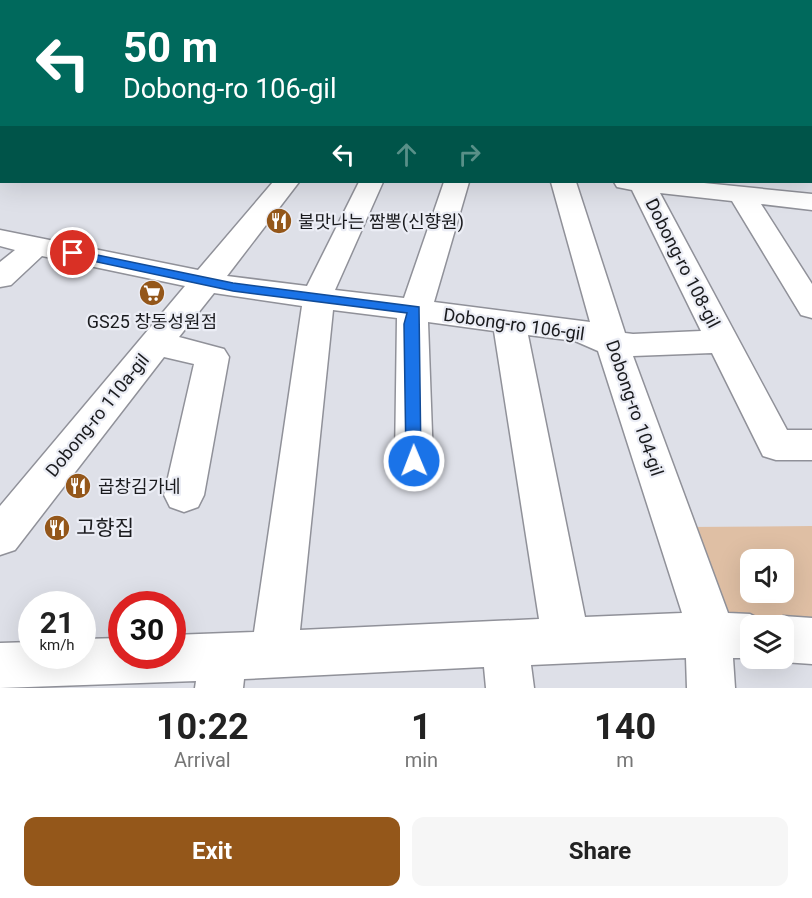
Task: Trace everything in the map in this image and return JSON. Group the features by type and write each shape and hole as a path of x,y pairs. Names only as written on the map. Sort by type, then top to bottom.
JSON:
{"street":[{"name":"Dobong-ro 110a-gil","path":"0,537 285,183"},
{"path":"274,654 320,290 371,183"},
{"name":"Dobong-ro 106-gil","path":"414,310 422,297 457,183"},
{"name":"Dobong-ro 104-gil","path":"564,183 612,344 707,618 729,635 711,688"},
{"name":"Dobong-ro 108-gil","path":"631,183 812,202"},
{"name":"Dobong-ro 108-gil","path":"631,183 723,341 776,445 812,445"},
{"path":"741,194 812,308"},
{"name":"Dobong-ro 106-gil","path":"0,238 204,281 581,331 612,344"},
{"path":"0,278 37,245"},
{"path":"414,310 411,324 414,461"},
{"path":"509,322 566,640"},
{"name":"Dobong-ro 108-gil","path":"612,344 723,341"},
{"path":"155,343 212,357 183,495"},
{"path":"0,667 79,675 221,672 274,654 507,666 566,640 729,635"},
{"path":"794,640 812,641"}],"shaded area":[{"path":"812,526 812,625 794,624 794,615 740,615 740,622 721,621 687,527"}],"place":[{"name":"불맛나는 짬뽕(신향원)","path":"279,221"},
{"name":"GS25 창동성원점","path":"152,293"},
{"name":"곱창김가네","path":"78,486"},
{"name":"고향집","path":"57,528"}],"route":[{"path":"73,253 233,287 414,310 411,324 414,461"}]}
